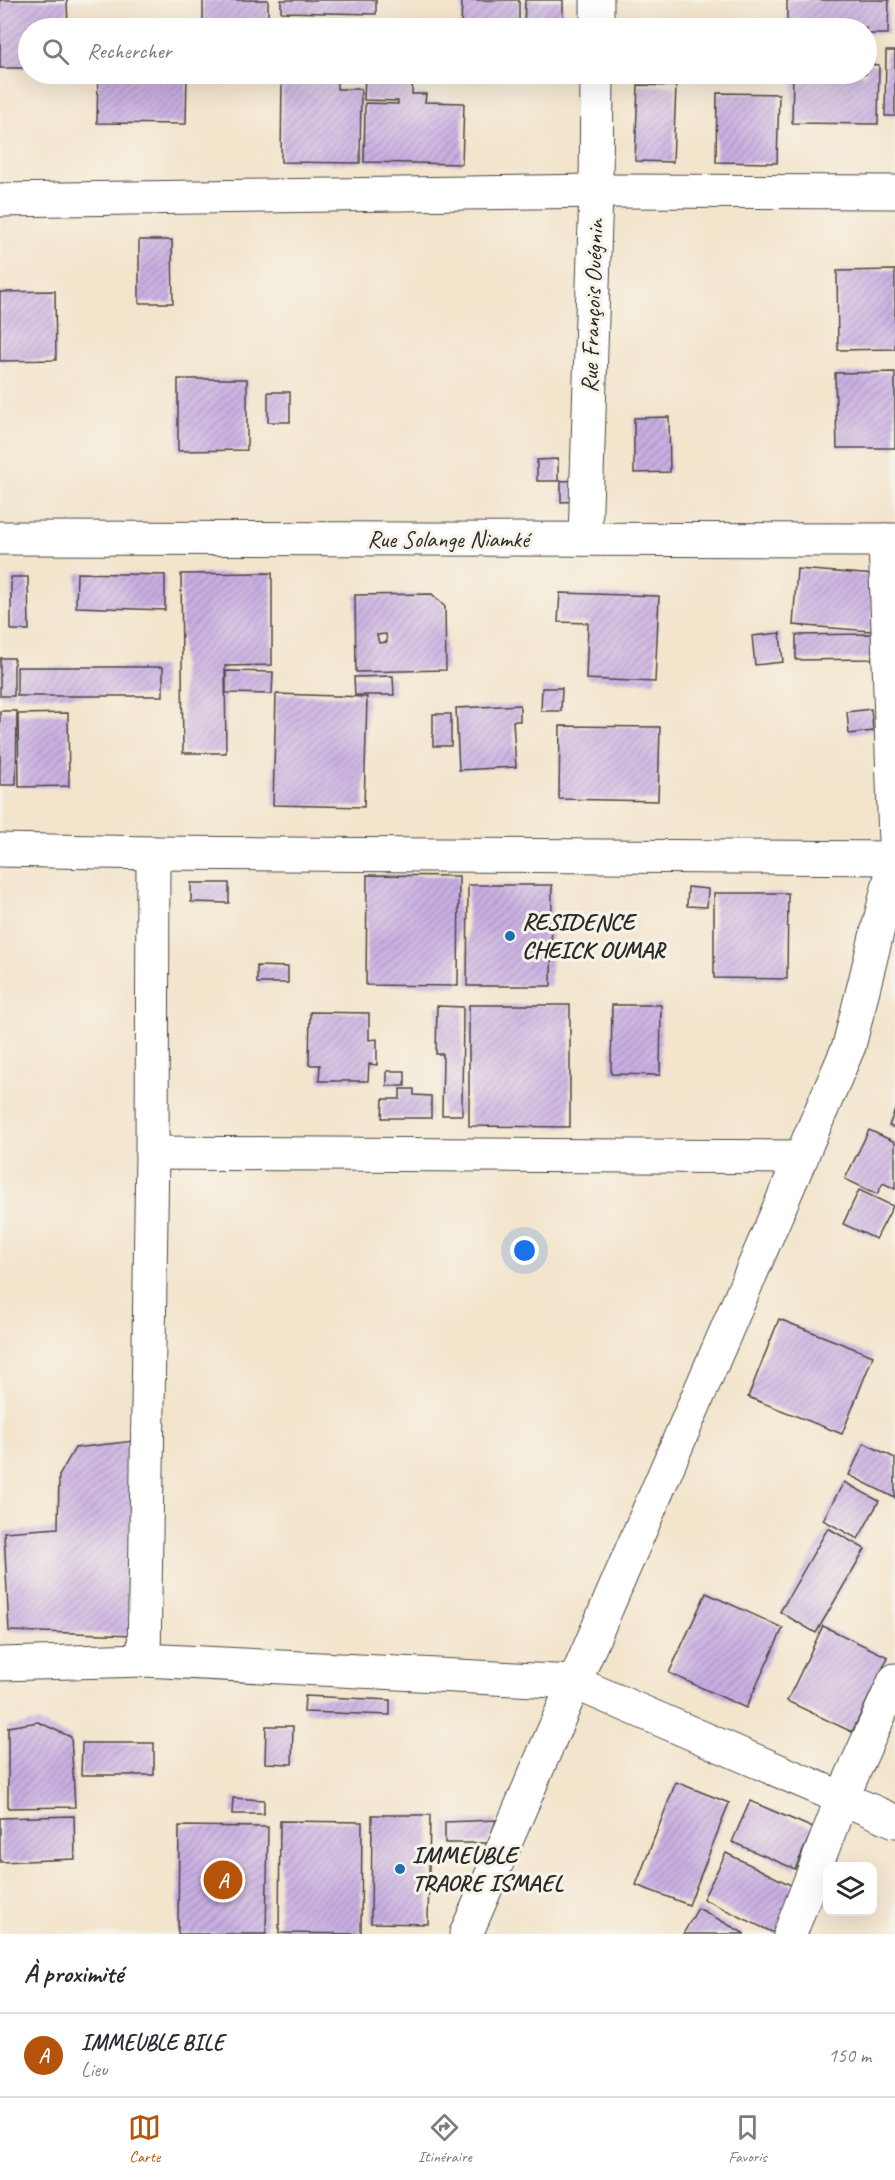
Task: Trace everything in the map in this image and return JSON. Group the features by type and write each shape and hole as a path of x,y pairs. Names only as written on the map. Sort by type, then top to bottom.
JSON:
{"street":[{"path":"597,0 597,18"},
{"name":"Rue François Ouégnin","path":"585,539 596,191 597,84"},
{"path":"0,200 596,191 895,192"},
{"name":"Rue Solange Niamké","path":"0,538 890,540"},
{"path":"890,540 895,842"},
{"path":"0,850 895,859 849,1046 466,1934"},
{"path":"144,1660 152,1154 153,853"},
{"path":"152,1154 802,1157"},
{"path":"0,1664 144,1660 573,1682 895,1821"},
{"path":"790,1934 842,1798 895,1680"}],"building":[{"path":"0,0 67,0 68,18 18,18 18,68 0,68"},
{"path":"203,0 268,0 268,18 203,18"},
{"path":"281,0 376,0 376,14 281,12"},
{"path":"462,0 519,0 519,18 461,18"},
{"path":"525,0 563,0 563,18 524,18"},
{"path":"787,0 889,0 888,34 877,34 877,18 787,18"},
{"path":"886,51 895,51 895,116 885,116"},
{"path":"877,65 879,65 878,124 792,123 793,84 877,84"},
{"path":"98,84 187,84 186,124 97,123"},
{"path":"282,84 337,84 337,89 361,89 360,163 281,162"},
{"path":"365,84 412,84 412,94 426,94 425,102 464,103 462,164 364,162 365,103 398,104 398,101 364,100"},
{"path":"638,85 676,86 673,162 635,161"},
{"path":"717,93 779,94 777,163 716,162"},
{"path":"139,240 172,240 173,303 139,303"},
{"path":"895,270 895,349 838,350 837,271"},
{"path":"55,291 56,360 0,361 0,292"},
{"path":"895,372 895,448 837,448 835,373"},
{"path":"178,379 247,379 247,450 178,451"},
{"path":"268,392 290,392 290,422 268,422"},
{"path":"669,417 670,472 634,473 634,418"},
{"path":"558,459 558,481 537,481 537,460"},
{"path":"581,480 582,501 561,502 561,481"},
{"path":"797,569 876,575 871,631 793,625"},
{"path":"77,573 165,575 165,610 76,607"},
{"path":"272,573 272,665 225,666 226,753 183,753 181,574"},
{"path":"11,577 28,577 29,630 11,630"},
{"path":"560,593 659,596 655,682 586,679 588,623 558,622"},
{"path":"432,594 445,607 446,670 356,672 355,595","holes":["386,634 387,642 379,643 377,635"]},
{"path":"780,633 783,662 755,665 752,636"},
{"path":"872,634 872,659 796,660 796,635"},
{"path":"0,658 14,658 14,696 0,696"},
{"path":"17,667 163,667 163,696 17,696"},
{"path":"226,671 273,672 272,694 226,693"},
{"path":"393,676 394,695 355,695 354,677"},
{"path":"542,688 562,688 561,711 541,711"},
{"path":"276,694 367,697 364,807 273,805"},
{"path":"520,705 520,721 513,721 516,767 459,770 456,708"},
{"path":"871,709 873,731 849,734 847,712"},
{"path":"0,711 17,711 16,785 0,785"},
{"path":"68,713 69,786 19,787 18,714"},
{"path":"433,714 451,714 451,746 433,746"},
{"path":"560,726 660,727 658,801 559,799"},
{"path":"367,875 459,876 458,986 366,985"},
{"path":"191,883 229,883 229,903 191,902"},
{"name":"RESIDENCE CHEICK OUMAR","path":"468,885 552,885 551,986 467,986"},
{"path":"688,887 708,889 707,907 687,906"},
{"path":"714,893 788,893 787,979 714,978"},
{"path":"257,966 288,967 288,983 257,983"},
{"path":"469,1005 570,1005 570,1127 469,1126"},
{"path":"612,1005 661,1005 660,1075 611,1074"},
{"path":"437,1006 463,1007 462,1115 442,1115 443,1054 436,1054"},
{"path":"310,1012 369,1013 369,1040 377,1039 377,1065 369,1064 368,1081 319,1081 320,1065 309,1065"},
{"path":"387,1071 405,1071 405,1086 387,1086"},
{"path":"400,1089 414,1089 414,1095 431,1096 431,1118 382,1118 383,1099 400,1099"},
{"path":"895,1110 895,1128 889,1126"},
{"path":"869,1130 895,1142 895,1189 883,1183 877,1194 845,1179"},
{"path":"859,1190 893,1206 876,1239 843,1224"},
{"path":"779,1319 873,1356 842,1434 748,1397"},
{"path":"142,1440 135,1635 9,1631 4,1532 58,1528 59,1476 75,1448"},
{"path":"864,1443 895,1458 895,1498 849,1475"},
{"path":"844,1482 879,1501 858,1539 823,1520"},
{"path":"828,1528 865,1549 816,1633 780,1612"},
{"path":"706,1593 783,1628 746,1708 669,1673"},
{"path":"823,1626 888,1657 852,1732 787,1701"},
{"path":"305,1696 390,1700 390,1715 304,1712"},
{"path":"38,1722 71,1737 75,1807 8,1808 8,1727"},
{"path":"266,1726 293,1726 292,1764 265,1763"},
{"path":"82,1743 154,1743 154,1775 81,1775"},
{"path":"676,1782 729,1803 689,1905 636,1885"},
{"path":"233,1798 264,1800 264,1814 232,1814"},
{"path":"750,1801 813,1828 795,1869 732,1842"},
{"name":"IMMEUBLE TRAORE ISMAEL","path":"372,1815 430,1815 428,1924 371,1923"},
{"path":"74,1816 75,1859 0,1862 0,1818"},
{"path":"496,1820 488,1843 445,1843 445,1822"},
{"path":"280,1821 362,1822 361,1934 279,1933"},
{"path":"179,1826 268,1827 266,1934 178,1934"},
{"path":"726,1853 799,1889 776,1934 703,1899"},
{"path":"698,1908 745,1934 683,1934"}],"place":[{"name":"RESIDENCE CHEICK OUMAR","path":"510,936"},
{"name":"IMMEUBLE TRAORE ISMAEL","path":"400,1869"},
{"name":"IMMEUBLE BILE","path":"223,1880"}]}
